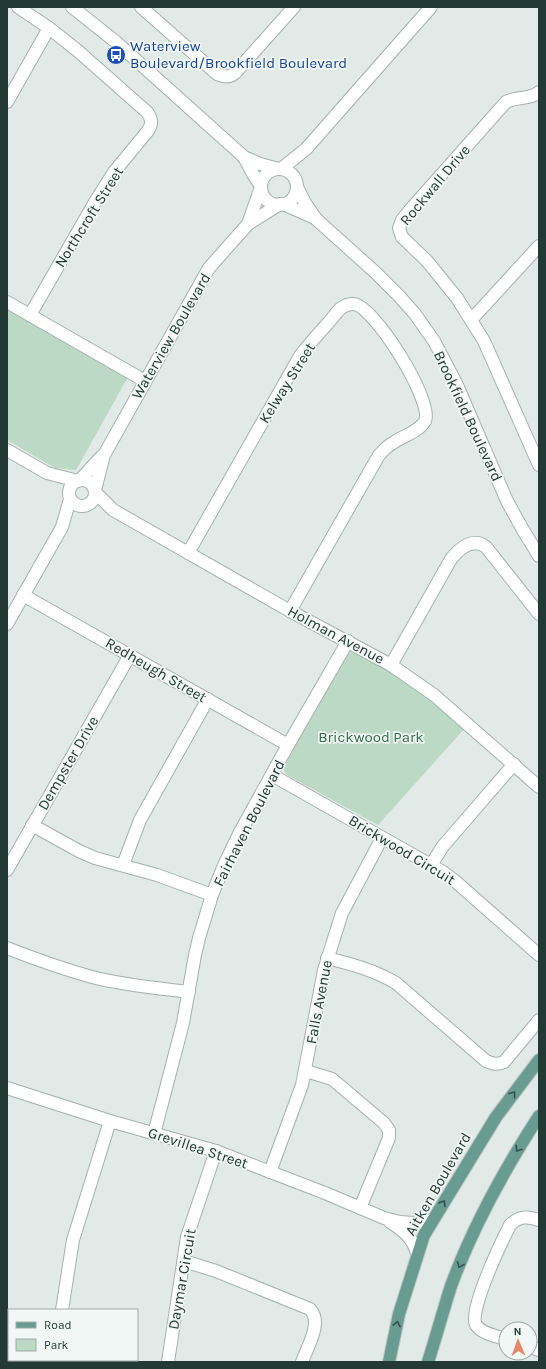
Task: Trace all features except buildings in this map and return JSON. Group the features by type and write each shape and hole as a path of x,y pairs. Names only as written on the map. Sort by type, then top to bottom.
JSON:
{"main road":[{"name":"Aitken Boulevard","path":"389,1362 399,1314 424,1235 496,1117 539,1060"},
{"path":"428,1362 452,1286 472,1236 513,1157 539,1116"}],"street":[{"path":"7,102 49,28 18,7"},
{"path":"72,7 116,42 244,157 260,164 287,171 292,174 297,186"},
{"path":"141,7 217,74 228,77 235,73 294,7"},
{"path":"261,186 265,176 274,170 280,169 306,149 431,7"},
{"name":"Northcroft Street","path":"30,315 114,172 152,125 147,112 78,51 49,28"},
{"name":"Rockwall Drive","path":"538,94 514,98 506,102 410,210 400,225 400,232 402,237 442,279 457,298 484,341 539,465"},
{"path":"244,157 252,174 261,186 265,198 274,204 281,204 288,202 296,193 298,167 306,149"},
{"name":"Waterview Boulevard","path":"248,224 261,186"},
{"name":"Brookfield Boulevard","path":"297,186 316,219 376,273 399,296 415,314 434,342 457,385 507,501 539,556"},
{"name":"Brookfield Boulevard","path":"281,204 316,219"},
{"name":"Waterview Boulevard","path":"79,481 104,455 209,268 248,224 281,204"},
{"path":"471,320 539,246"},
{"path":"7,302 145,381"},
{"name":"Kelway Street","path":"188,553 300,356 341,308 350,304 358,305 363,308 372,318 402,358 412,375 422,401 426,417 420,427 392,443 379,455 290,611"},
{"path":"7,450 47,473 79,481 88,481 93,486 95,495 92,502 85,506 62,527"},
{"name":"Waterview Boulevard","path":"95,491 104,455"},
{"path":"47,473 76,505 85,506"},
{"path":"7,624 62,527 70,498 70,489 74,483 79,481"},
{"name":"Holman Avenue","path":"95,491 113,510 290,611 391,665 434,695 539,787"},
{"name":"Holman Avenue","path":"85,506 113,510"},
{"path":"391,665 452,559 459,550 466,545 479,543 486,546 539,614"},
{"name":"Redheugh Street","path":"24,595 288,746"},
{"name":"Fairhaven Boulevard","path":"154,1134 182,1029 198,944 212,895 225,863 272,775 348,641"},
{"name":"Dempster Drive","path":"7,870 130,655"},
{"path":"123,865 140,820 208,700"},
{"path":"431,865 443,846 514,764"},
{"name":"Brickwood Circuit","path":"272,775 431,865 455,881 539,955"},
{"path":"32,825 78,851 95,858 157,875 212,895"},
{"name":"Falls Avenue","path":"270,1172 296,1104 306,1071 321,984 327,958 342,913 382,838"},
{"path":"7,948 60,968 92,977 142,986 189,992"},
{"path":"327,958 367,968 384,975 396,983 486,1061 492,1064 496,1065 504,1062 539,1020"},
{"path":"306,1071 326,1076 338,1083 384,1123 389,1130 389,1138 360,1208"},
{"name":"Grevillea Street","path":"7,1089 110,1121 216,1151 384,1218"},
{"path":"62,1309 73,1240 110,1121"},
{"name":"Daymar Circuit","path":"168,1362 188,1236 216,1151"},
{"path":"498,1336 487,1333 477,1326 474,1317 476,1307 490,1268 510,1225 515,1220 524,1217 539,1220"},
{"path":"384,1218 400,1222 413,1223 432,1220"},
{"path":"384,1218 406,1233 414,1243 417,1254"},
{"path":"184,1261 216,1271 310,1310 315,1317 315,1327 302,1362"}],"green space":[{"path":"7,309 128,377 76,470 55,468 7,440"},
{"name":"Brickwood Park","path":"356,651 416,687 465,728 378,825 287,775 281,766 344,655"}],"place":[{"name":"Waterview Boulevard/Brookfield Boulevard","path":"116,55"}]}
